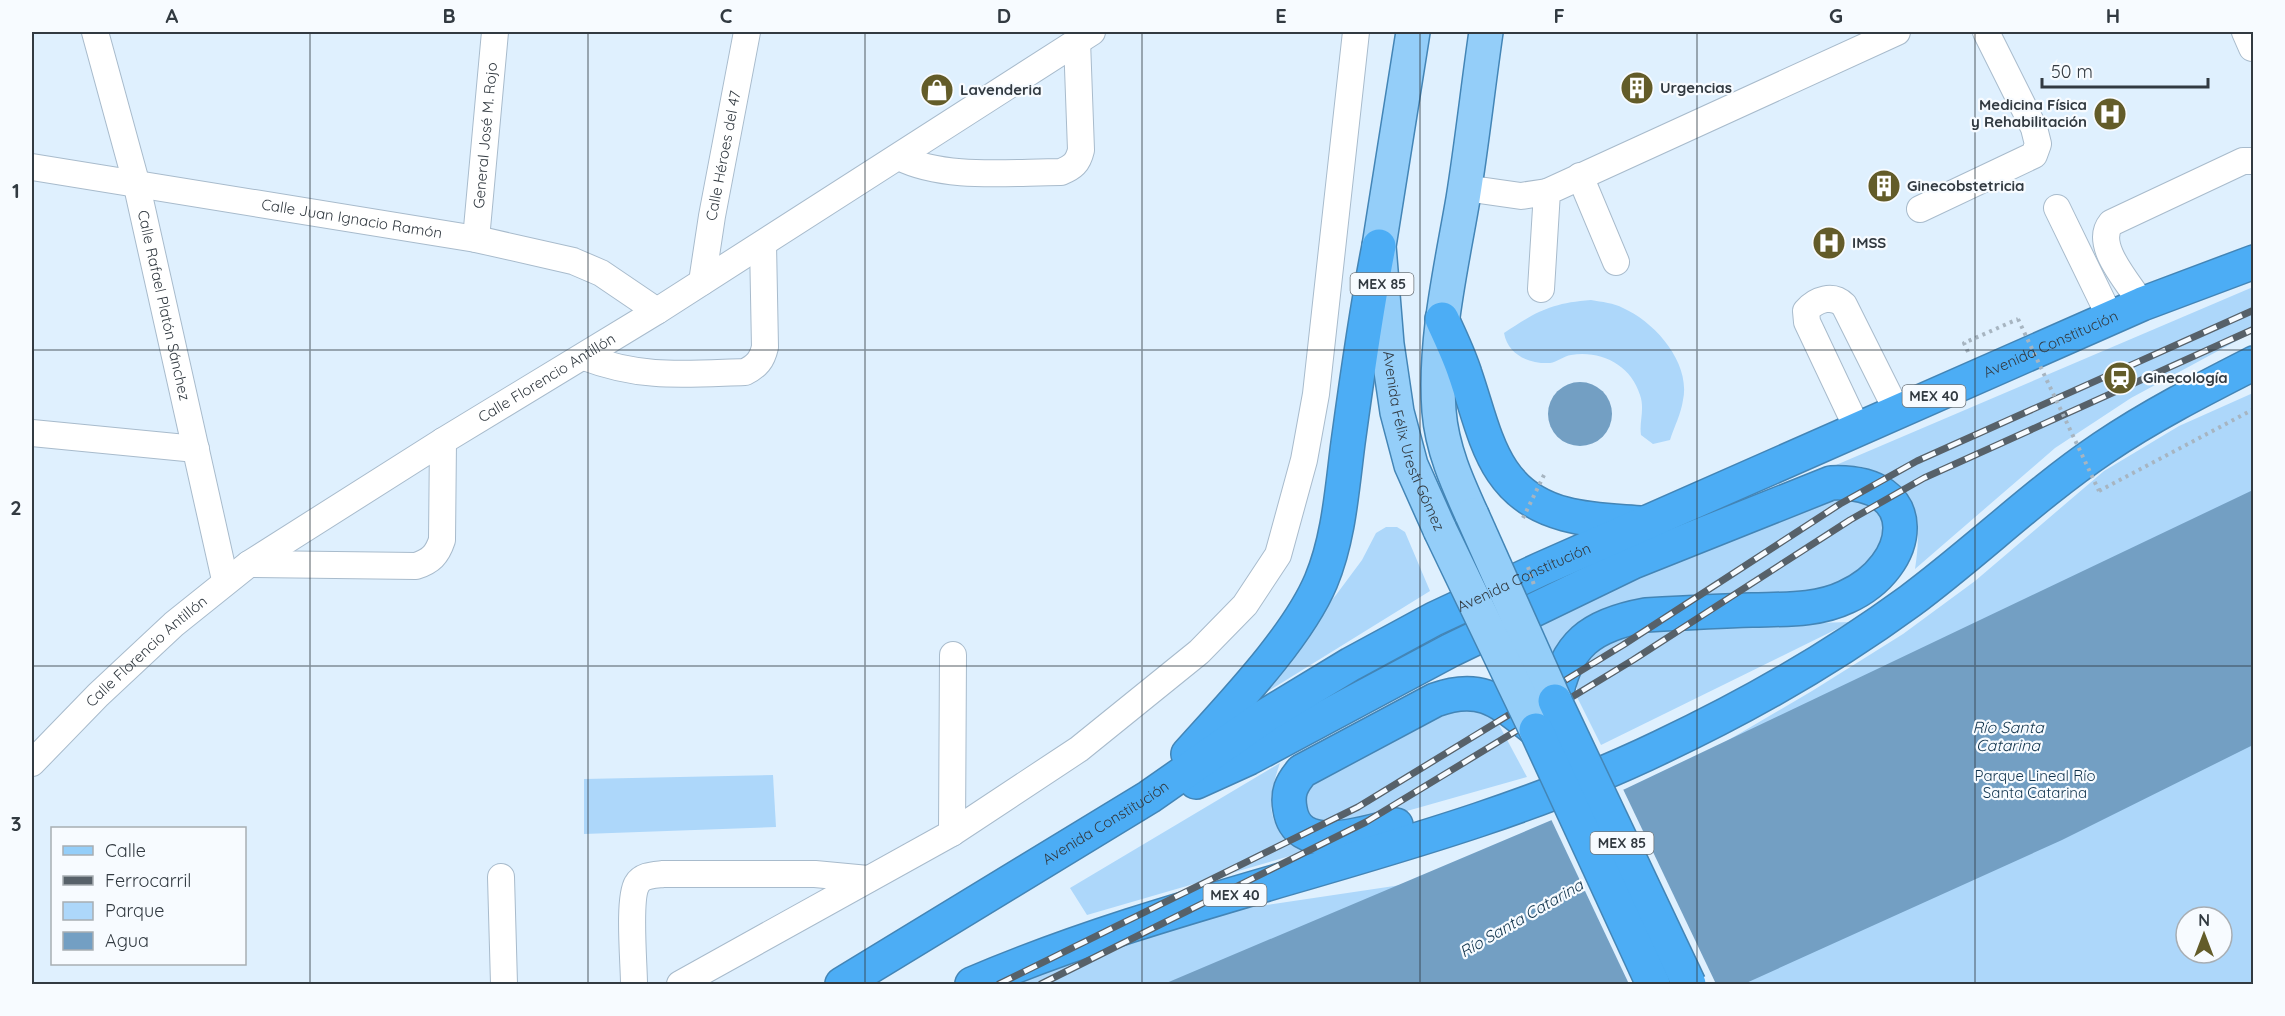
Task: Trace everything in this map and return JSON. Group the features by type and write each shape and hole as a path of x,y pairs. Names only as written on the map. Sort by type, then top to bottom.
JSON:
{"highway":[{"path":"1149,797 1266,664 1302,616 1321,582 1339,513 1363,328 1378,246"},
{"name":"Avenida Constitución","path":"842,984 1149,797 1265,716 1351,664 1434,619 1644,523 2110,317 2239,267"},
{"path":"1443,319 1465,372 1489,450 1503,475 1521,493 1565,514 1644,523"},
{"name":"MEX 40","path":"972,984 1013,967 1203,904 1501,814 1660,748 1757,699 1805,670 1912,600 2102,448 2253,363"},
{"path":"1149,797 1200,780 1249,758 1450,650 1633,562 1831,483 1853,482 1875,488 1898,510 1900,524 1893,556 1881,573 1867,585 1846,597 1825,605 1646,615 1608,625 1584,639 1573,651 1560,677 1555,701"},
{"path":"1501,814 1441,816 1330,839 1312,836 1298,826 1290,813 1288,795 1292,783 1302,771 1435,700 1454,693 1471,692 1488,697 1536,730"},
{"name":"Avenida Félix Uresti Gómez","path":"1555,701 1689,984"},
{"name":"Avenida Félix Uresti Gómez","path":"1536,730 1653,984"}],"main road":[{"name":"Avenida Félix Uresti Gómez","path":"1413,32 1378,246 1387,344 1397,412 1411,465 1536,730"},
{"name":"Avenida Félix Uresti Gómez","path":"1486,32 1465,188 1443,319 1438,364 1439,413 1448,462 1555,701"}],"street":[{"name":"Calle Rafael Platón Sánchez","path":"95,32 136,182 225,580"},
{"name":"General José M. Rojo","path":"476,239 495,32"},
{"name":"Calle Héroes del 47","path":"702,282 708,235 747,32"},
{"path":"680,984 952,833 1079,749 1199,652 1245,605 1278,555 1304,460 1316,394 1356,32"},
{"path":"1465,188 1521,196 1547,192 1897,32"},
{"path":"1920,209 2034,155 2038,144 2034,128 1986,32"},
{"name":"Calle Florencio Antillón","path":"32,763 98,695 225,580 443,441 584,357 764,244 1085,36"},
{"path":"899,157 927,168 947,171 1061,172 1071,168 1078,161 1081,150 1085,36"},
{"path":"2142,304 2105,248 2105,229 2111,223 2131,213 2243,161 2253,161"},
{"name":"Calle Juan Ignacio Ramón","path":"32,167 136,182 476,239 573,261 601,273 657,311"},
{"path":"1580,176 1616,262"},
{"path":"1541,289 1547,192"},
{"path":"2056,208 2110,317"},
{"path":"584,357 620,369 655,375 745,372 755,366 762,357 765,347 764,244"},
{"path":"2239,267 2253,249"},
{"path":"1858,430 1807,322 1806,311 1810,306 1833,298 1844,305 1898,412"},
{"path":"32,433 196,449"},
{"path":"249,564 416,566 430,561 439,551 442,540 443,441"},
{"path":"952,833 953,655"},
{"path":"634,984 633,905 637,884 642,878 663,874 815,874 868,879"},
{"path":"501,877 504,984"}],"path":[{"path":"1964,343 2018,319 2099,491 2253,409"},
{"path":"1523,518 1544,475"}],"green space":[{"path":"2253,287 2253,332 2131,398 2055,448 1915,569 1917,530 1915,518 1905,498 1896,488 1870,470 1857,466 1836,465"},
{"path":"1591,300 1616,305 1635,314 1658,334 1676,358 1682,372 1684,386 1682,405 1670,440 1653,444 1641,435 1642,405 1636,384 1630,375 1613,362 1582,354 1568,356 1550,363 1535,362 1521,357 1506,341 1504,333 1545,309 1566,303"},
{"name":"Río Santa Catarina","path":"2253,393 2253,984 998,984 1179,918 1448,878 1691,762 1812,691 1903,634 1975,581 2104,471 2179,426"},
{"path":"1852,495 1885,515 1887,530 1867,568 1814,597 1626,603 1592,615 1570,629 1552,652 1534,618 1828,496"},
{"path":"1386,527 1397,527 1405,532 1430,591 1244,706 1336,595 1362,560 1376,533"},
{"path":"1851,622 1601,745 1577,697 1577,679 1584,661 1599,646 1626,633 1658,627"},
{"path":"1451,705 1490,708 1527,777 1347,828 1312,820 1306,800 1313,779"},
{"path":"1280,763 1272,791 1272,813 1282,833 1304,852 1087,915 1070,888"},
{"path":"773,775 776,827 584,834 584,779"}],"water":[{"path":"1580,382 1598,388 1606,396 1612,414 1606,432 1598,440 1580,446 1562,440 1554,432 1548,414 1554,396 1562,388"},
{"name":"Río Santa Catarina","path":"2253,490 2253,745 2062,840 1744,984 1164,984 1625,789"}],"pier":[{"path":"1622,787 1716,984 1629,984 1550,817"}],"railway":[{"path":"999,984 1358,807 1623,645 1840,504 1917,461 2254,310"},
{"path":"1041,984 1366,822 1633,660 1850,520 1924,478 2254,329"}],"place":[{"name":"Urgencias","path":"1637,88"},
{"name":"Lavenderia","path":"937,90"},
{"name":"Medicina Física y Rehabilitación","path":"2110,114"},
{"name":"Ginecobstetricia","path":"1884,186"},
{"name":"IMSS","path":"1829,243"},
{"name":"Ginecología","path":"2120,378"}],"park label":[{"name":"Parque Lineal Río Santa Catarina","path":"2035,784"}]}
